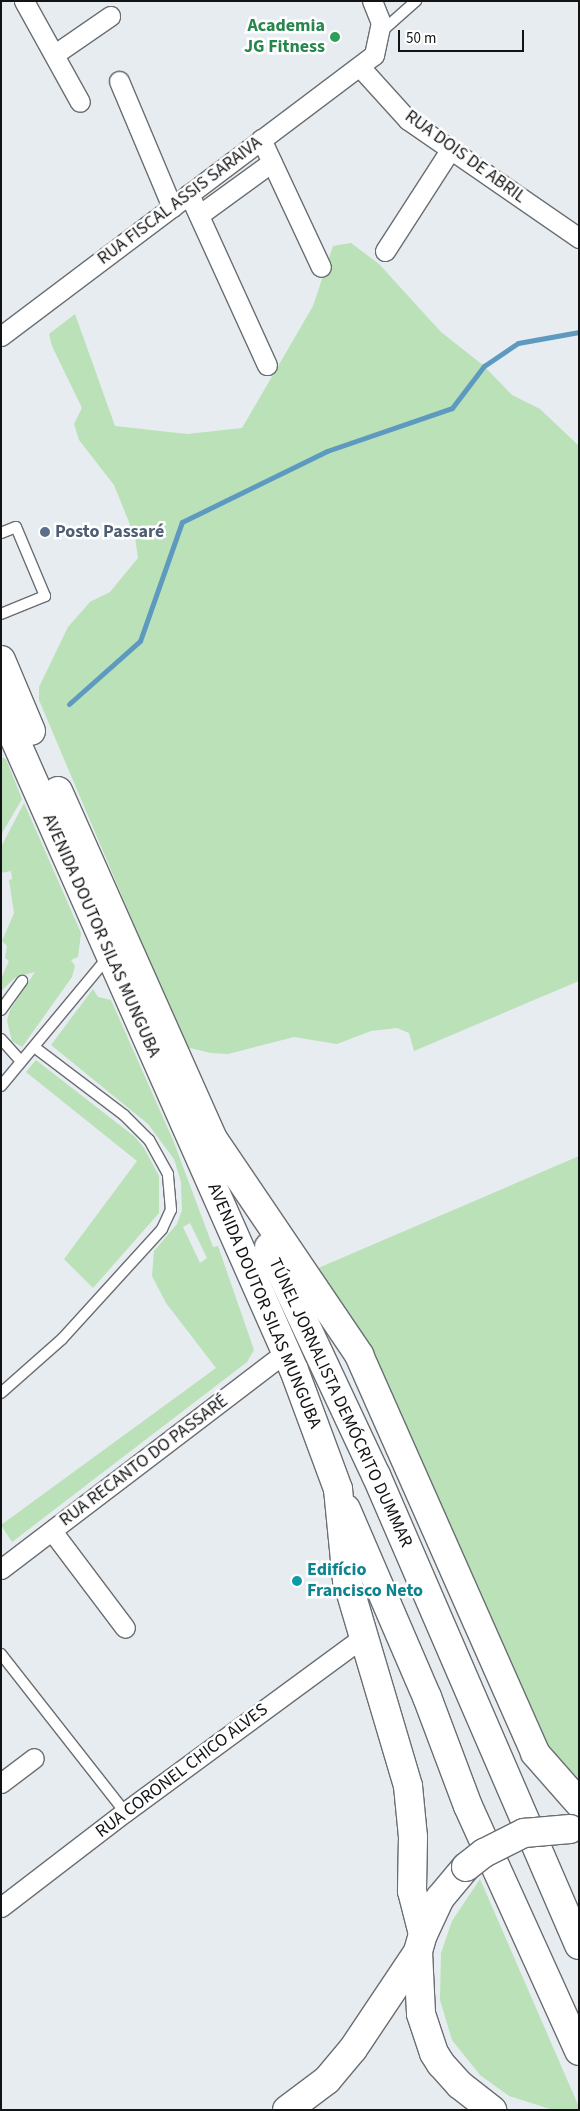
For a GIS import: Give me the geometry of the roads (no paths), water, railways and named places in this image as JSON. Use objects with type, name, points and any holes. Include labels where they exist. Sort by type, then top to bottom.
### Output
[{"type":"main road","name":"AVENIDA DOUTOR SILAS MUNGUBA","points":[[1,660],[36,765],[109,956],[286,1352],[338,1489],[347,1580],[408,1786],[413,1837],[412,1891],[421,1943],[421,2014],[434,2053],[460,2085],[492,2110]]},
{"type":"main road","name":"AVENIDA DOUTOR SILAS MUNGUBA","points":[[1,708],[36,765],[213,1139],[359,1355],[535,1754],[579,1803]]},
{"type":"main road","name":"TÚNEL JORNALISTA DEMÓCRITO DUMMAR","points":[[213,1139],[339,1394],[579,1945]]},
{"type":"main road","points":[[338,1489],[427,1697],[468,1806],[579,2051]]},
{"type":"main road","points":[[287,2110],[327,2080],[353,2050],[421,1943],[440,1898],[466,1867],[484,1852],[524,1833],[574,1829]]},
{"type":"street","points":[[24,1],[80,102]]},
{"type":"street","points":[[372,1],[380,23],[380,33]]},
{"type":"street","points":[[55,54],[110,16]]},
{"type":"street","name":"RUA FISCAL ASSIS SARAIVA","points":[[1,336],[261,139],[360,67],[374,55],[380,33]]},
{"type":"street","name":"RUA DOIS DE ABRIL","points":[[360,67],[408,120],[579,238]]},
{"type":"street","points":[[119,81],[172,207]]},
{"type":"street","points":[[261,139],[321,267]]},
{"type":"street","points":[[385,251],[450,150]]},
{"type":"street","points":[[199,215],[272,162]]},
{"type":"street","points":[[189,194],[267,365]]},
{"type":"street","name":"RUA RECANTO DO PASSARÉ","points":[[1,1569],[286,1352]]},
{"type":"street","points":[[52,1531],[125,1628]]},
{"type":"street","name":"RUA CORONEL CHICO ALVES","points":[[1,1907],[125,1812],[365,1636]]},
{"type":"street","points":[[1,1783],[34,1758]]},
{"type":"lane","points":[[380,33],[416,1]]},
{"type":"lane","points":[[1,533],[16,527],[45,596],[1,614]]},
{"type":"lane","points":[[1,1086],[5,1074],[21,1062],[109,956]]},
{"type":"lane","points":[[1,1010],[22,981]]},
{"type":"lane","points":[[1,1039],[21,1062]]},
{"type":"lane","points":[[1,1393],[62,1339],[162,1229],[171,1210],[168,1174],[149,1140],[124,1115],[34,1047]]},
{"type":"lane","points":[[1,1654],[125,1812]]},
{"type":"waterway","points":[[69,704],[140,641],[182,522],[327,451],[452,408],[484,366],[518,343],[579,332]]},
{"type":"place","name":"Academia JG Fitness","points":[[335,37]]},
{"type":"place","name":"Posto Passaré","points":[[45,532]]},
{"type":"place","name":"Edifício Francisco Neto","points":[[297,1581]]}]
